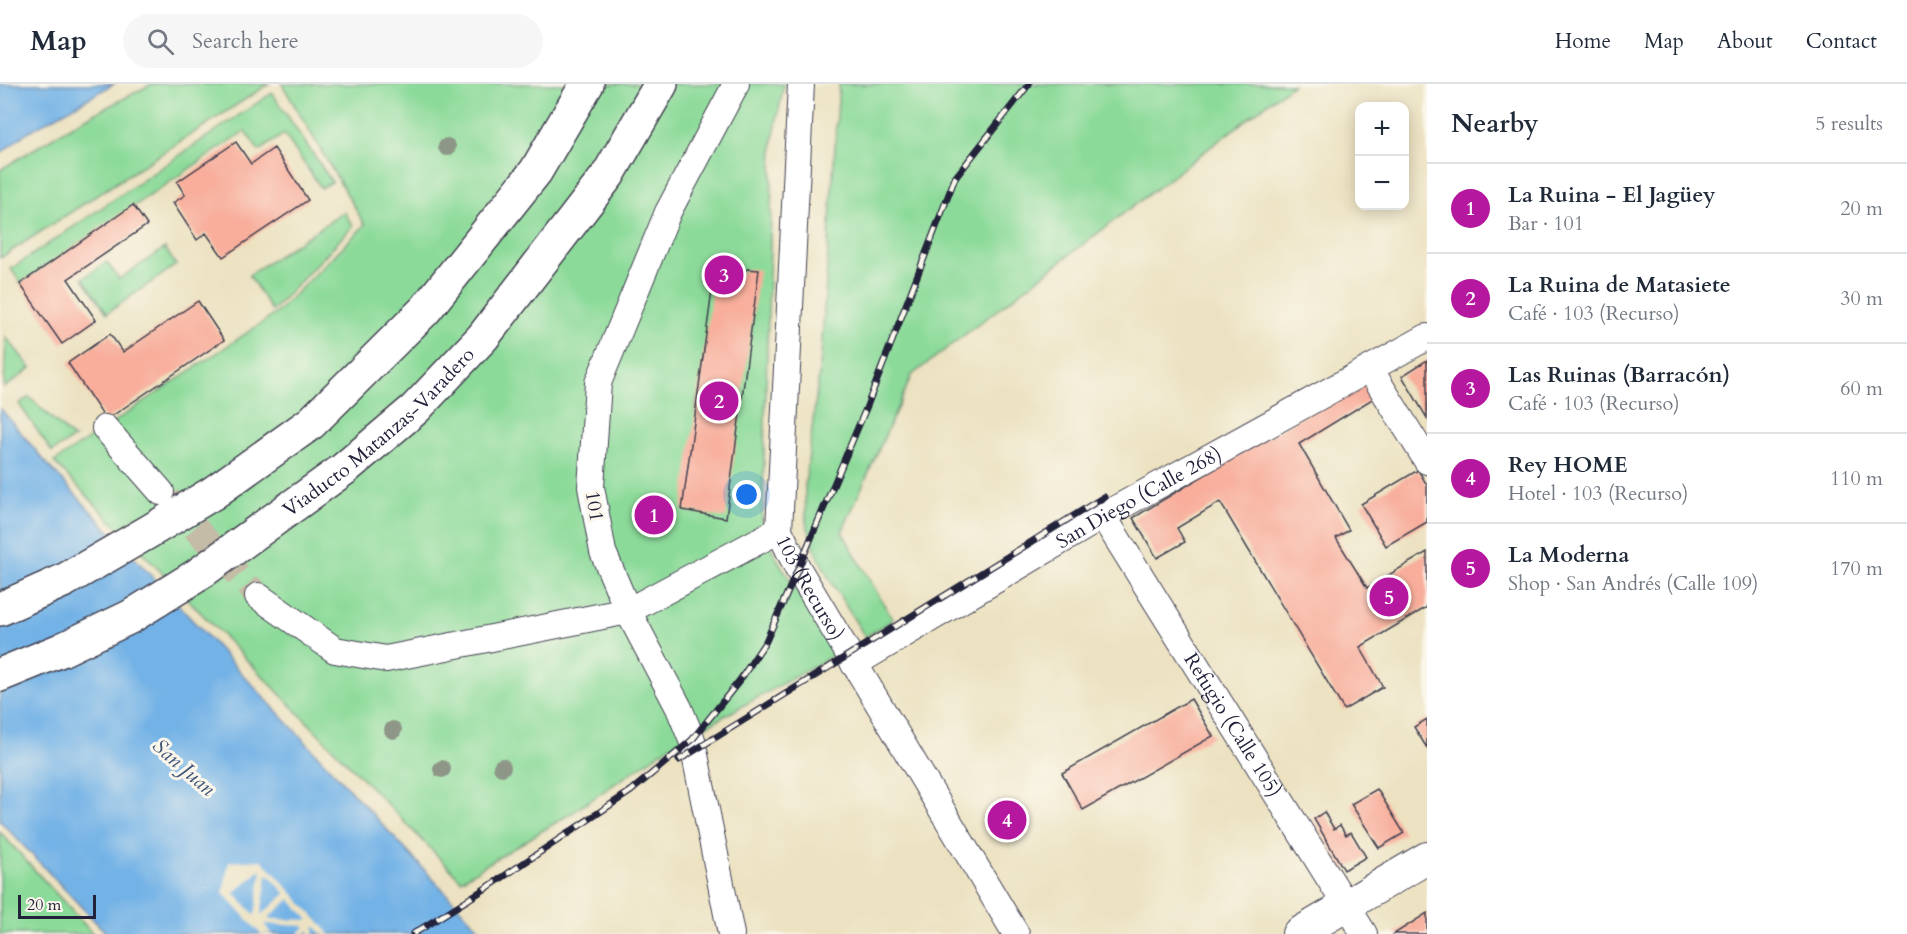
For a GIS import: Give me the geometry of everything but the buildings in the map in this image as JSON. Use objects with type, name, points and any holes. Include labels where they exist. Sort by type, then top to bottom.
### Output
[{"type":"highway","points":[[0,609],[65,580],[150,531],[213,493],[311,423],[425,310],[536,171],[587,84]]},
{"type":"highway","name":"Viaducto Matanzas-Varadero","points":[[0,675],[61,650],[130,617],[196,576],[344,469],[415,409],[483,337],[608,175],[661,84]]},
{"type":"main road","points":[[1298,934],[1427,858]]},
{"type":"street","name":"101","points":[[730,934],[692,740],[679,708],[628,611],[603,552],[591,487],[598,383],[668,212],[736,84]]},
{"type":"street","name":"103 (Recurso)","points":[[801,84],[779,530],[798,569],[1016,934]]},
{"type":"street","name":"San Diego (Calle 268)","points":[[854,664],[1103,516],[1427,337]]},
{"type":"street","points":[[1370,369],[1427,461]]},
{"type":"street","points":[[105,428],[161,492]]},
{"type":"street","name":"Refugio (Calle 105)","points":[[1103,516],[1364,934]]},
{"type":"street","points":[[258,596],[335,650],[386,659],[628,611],[779,530]]},
{"type":"green space","points":[[152,84],[269,84],[0,258],[0,170],[78,122]]},
{"type":"green space","points":[[282,84],[784,84],[773,140],[762,528],[776,557],[836,654],[672,745],[570,814],[461,880],[54,462],[275,314],[365,225]]},
{"type":"green space","points":[[839,84],[1293,84],[912,375],[842,532],[893,620],[865,637],[828,577],[806,522],[805,486],[821,357]]},
{"type":"green space","points":[[272,93],[332,182],[321,188],[284,134],[259,151],[245,131],[21,283],[11,269]]},
{"type":"green space","points":[[344,212],[353,226],[272,311],[249,275]]},
{"type":"green space","points":[[165,248],[176,265],[107,313],[83,278],[107,262],[119,279]]},
{"type":"green space","points":[[6,337],[31,368],[4,388]]},
{"type":"green space","points":[[29,397],[74,438],[52,452],[19,404]]},
{"type":"green space","points":[[0,832],[93,934],[0,934]]},
{"type":"water","points":[[0,84],[114,84],[26,133],[0,154]]},
{"type":"water","name":"San Juan","points":[[0,408],[49,466],[484,934],[107,934],[0,821]]},
{"type":"pier","points":[[262,860],[330,934],[322,934],[315,926],[314,934],[309,934],[309,930],[305,934],[298,934],[306,926],[264,924],[272,934],[261,934],[223,893],[229,862]],"holes":[[[262,870],[255,915],[234,893]],[[267,875],[286,894],[261,915]],[[290,899],[309,920],[267,919]]]},
{"type":"tunnel","points":[[168,499],[258,596]]},
{"type":"railway","points":[[413,934],[491,885],[631,791],[692,740],[740,680],[766,641],[798,569],[867,406],[955,178],[1029,84]]},
{"type":"railway","points":[[679,760],[1104,497]]},
{"type":"place","name":"Las Ruinas (Barracón)","points":[[724,275]]},
{"type":"place","name":"La Ruina de Matasiete","points":[[719,401]]},
{"type":"place","name":"La Ruina - El Jagüey","points":[[654,515]]},
{"type":"place","name":"La Moderna","points":[[1389,597]]},
{"type":"place","name":"Rey HOME","points":[[1007,820]]}]
